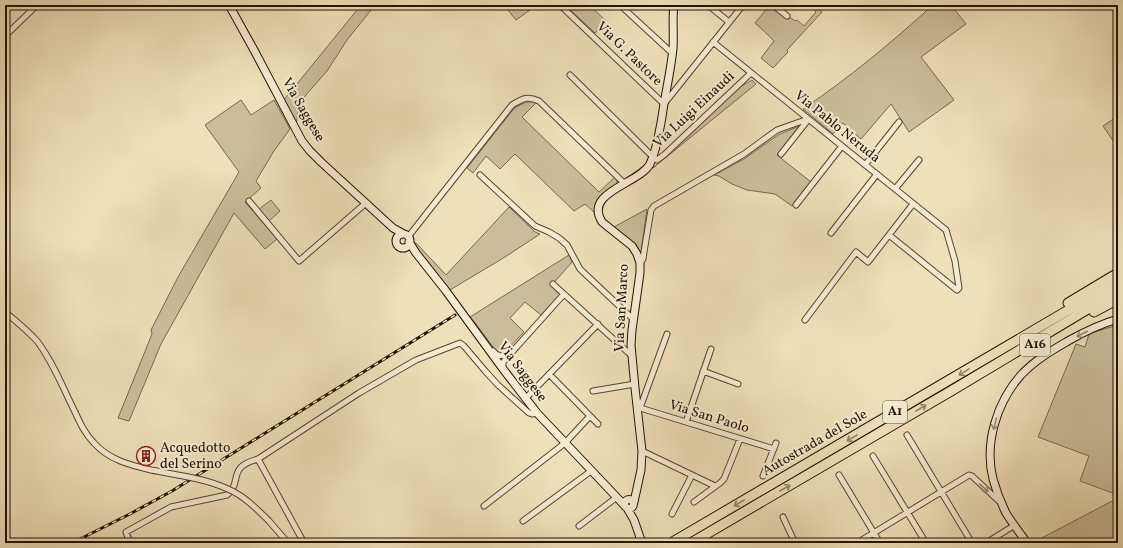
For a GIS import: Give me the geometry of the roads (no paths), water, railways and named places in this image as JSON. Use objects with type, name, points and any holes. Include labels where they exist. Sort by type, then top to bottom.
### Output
[{"type":"highway","points":[[983,361],[1032,326],[1118,273]]},
{"type":"highway","name":"Autostrada del Sole","points":[[671,543],[1118,281]]},
{"type":"highway","name":"Autostrada del Sole","points":[[691,543],[951,391],[1118,291]]},
{"type":"highway","name":"A16","points":[[951,391],[1118,299]]},
{"type":"main road","name":"Via Saggese","points":[[229,5],[302,141],[310,152],[404,238],[446,291],[502,369],[537,413],[617,498],[629,503]]},
{"type":"main road","name":"Via San Marco","points":[[629,503],[638,488],[642,451],[639,407],[631,345],[640,263],[632,246],[602,222],[599,217],[598,205],[604,197],[639,176],[648,167],[653,157],[658,139],[672,53],[672,6]]},
{"type":"main road","points":[[402,248],[408,246],[404,238],[397,244],[402,248],[416,253]]},
{"type":"main road","points":[[1027,543],[1006,513],[993,479],[990,449],[995,420],[1000,407],[1006,395],[1022,374],[1044,355],[1089,330],[1118,319]]},
{"type":"main road","points":[[629,503],[642,543]]},
{"type":"street","points":[[5,36],[37,5]]},
{"type":"street","name":"Via G. Pastore","points":[[560,5],[664,104]]},
{"type":"street","points":[[620,5],[672,53]]},
{"type":"street","points":[[708,5],[729,22]]},
{"type":"street","points":[[664,104],[743,5]]},
{"type":"street","points":[[773,5],[787,16]]},
{"type":"street","name":"Via Pablo Neruda","points":[[713,42],[946,230],[955,261],[959,288],[957,290],[889,235]]},
{"type":"street","name":"Via Luigi Einaudi","points":[[653,157],[657,160],[664,155],[751,73]]},
{"type":"street","points":[[570,76],[653,157]]},
{"type":"street","points":[[404,238],[512,105],[523,99],[532,98],[539,101],[625,184]]},
{"type":"street","points":[[781,154],[808,120]]},
{"type":"street","points":[[640,263],[643,259],[651,210],[654,206],[744,154],[777,130],[808,120]]},
{"type":"street","points":[[865,165],[899,122]]},
{"type":"street","points":[[796,205],[842,146]]},
{"type":"street","points":[[895,189],[920,160]]},
{"type":"street","points":[[832,233],[877,174]]},
{"type":"street","points":[[480,175],[534,226],[549,232],[567,245],[580,269],[634,319]]},
{"type":"street","points":[[249,201],[298,260],[366,203]]},
{"type":"street","points":[[805,320],[856,252],[868,262],[913,204]]},
{"type":"street","points":[[553,284],[632,356]]},
{"type":"street","points":[[502,369],[502,363],[514,348],[564,294]]},
{"type":"street","points":[[5,312],[20,324],[36,340],[44,351],[84,430],[94,444],[103,452],[132,466],[208,482],[226,488],[248,501],[269,521],[288,543]]},
{"type":"street","points":[[468,322],[497,355],[504,356],[514,348]]},
{"type":"street","points":[[525,398],[598,324]]},
{"type":"street","points":[[639,407],[667,334]]},
{"type":"street","points":[[130,543],[126,532],[171,508],[231,492],[234,486],[236,474],[244,464],[258,460],[359,394],[416,360],[460,343],[498,385],[518,404],[529,413],[537,413]]},
{"type":"street","points":[[686,422],[711,349]]},
{"type":"street","points":[[703,371],[738,384]]},
{"type":"street","points":[[549,374],[598,424]]},
{"type":"street","points":[[593,391],[635,384]]},
{"type":"street","name":"Via San Paolo","points":[[639,407],[774,449]]},
{"type":"street","points":[[484,506],[564,443],[590,416]]},
{"type":"street","points":[[907,435],[972,543]]},
{"type":"street","points":[[694,502],[724,479],[740,439]]},
{"type":"street","points":[[763,476],[776,443]]},
{"type":"street","points":[[642,451],[715,486]]},
{"type":"street","points":[[873,456],[926,543]]},
{"type":"street","points":[[258,460],[304,543]]},
{"type":"street","points":[[523,521],[591,471]]},
{"type":"street","points":[[672,514],[692,475]]},
{"type":"street","points":[[839,475],[880,543]]},
{"type":"street","points":[[858,543],[969,475],[972,476],[1002,504]]},
{"type":"street","points":[[579,526],[617,498]]},
{"type":"street","points":[[783,517],[795,543]]},
{"type":"street","points":[[986,543],[1015,525]]},
{"type":"railway","points":[[72,543],[172,491],[455,315]]},
{"type":"place","name":"Acquedotto del Serino","points":[[146,456]]}]
